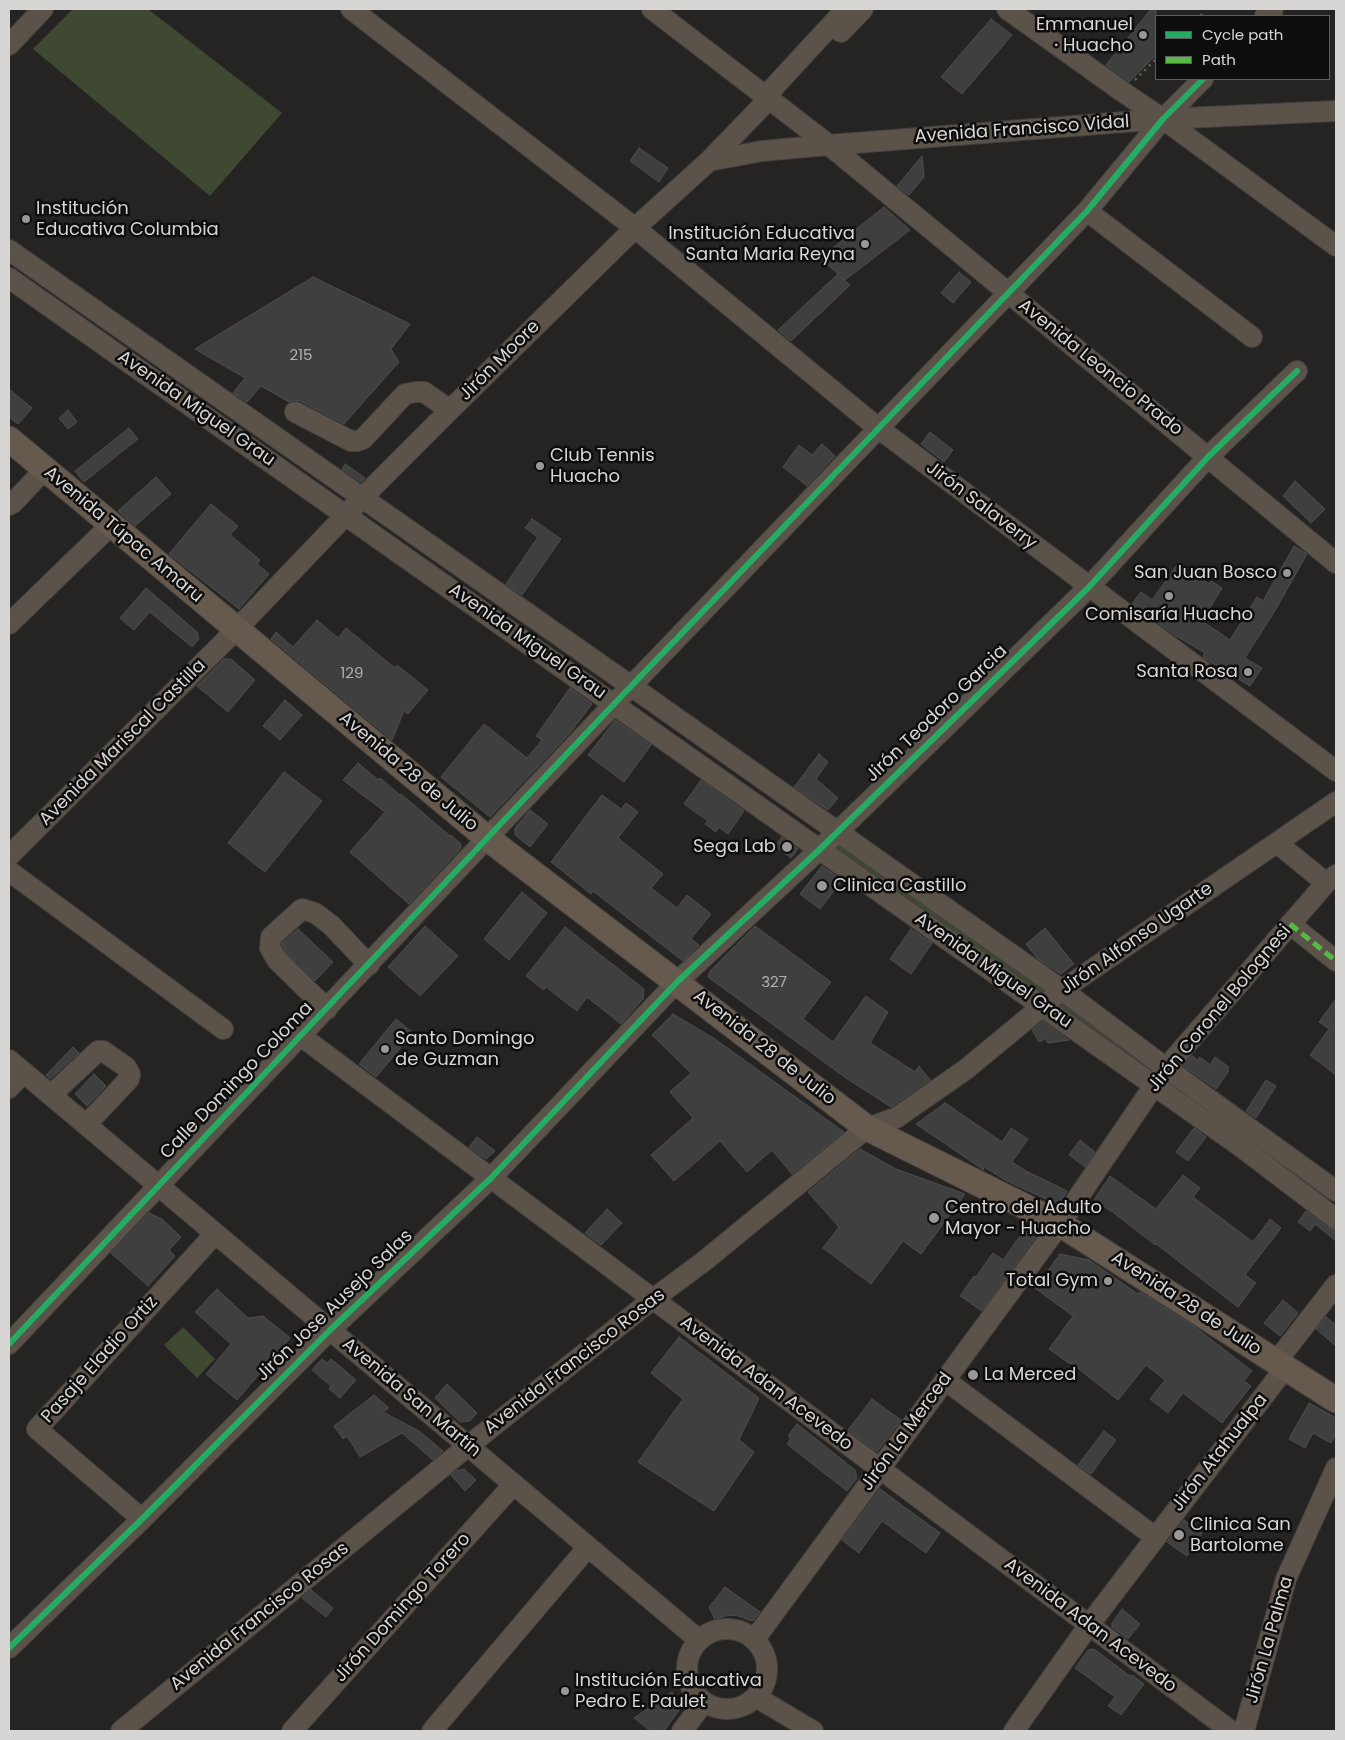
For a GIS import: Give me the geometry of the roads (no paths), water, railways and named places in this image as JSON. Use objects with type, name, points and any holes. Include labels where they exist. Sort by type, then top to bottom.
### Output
[{"type":"main road","name":"Avenida Túpac Amaru","points":[[9,439],[236,630]]},
{"type":"main road","name":"Avenida 28 de Julio","points":[[236,630],[487,838],[867,1128],[1060,1224],[1336,1400]]},
{"type":"street","points":[[9,44],[43,9]]},
{"type":"street","name":"Jirón Salaverry","points":[[351,9],[635,228],[878,428],[1336,771]]},
{"type":"street","name":"Avenida Leoncio Prado","points":[[652,9],[829,145],[1336,563]]},
{"type":"street","name":"Jirón Moore","points":[[236,630],[362,498],[450,410],[635,228],[709,161],[769,99],[773,88],[846,9]]},
{"type":"street","name":"Jirón Moore","points":[[769,99],[783,94],[863,9]]},
{"type":"street","points":[[1007,9],[1163,119],[1336,246]]},
{"type":"street","name":"Calle Domingo Coloma","points":[[9,1344],[631,686],[1087,211],[1163,119],[1202,80]]},
{"type":"street","name":"Avenida Francisco Vidal","points":[[709,161],[762,151],[829,145],[1163,119],[1336,111]]},
{"type":"street","points":[[1087,211],[1252,337]]},
{"type":"street","name":"Avenida Miguel Grau","points":[[9,250],[1062,990],[1336,1191]]},
{"type":"street","name":"Avenida Miguel Grau","points":[[9,278],[1154,1085],[1240,1146],[1336,1219]]},
{"type":"street","name":"Jirón Teodoro Garcia","points":[[677,982],[819,850],[1089,587],[1208,457],[1297,371]]},
{"type":"street","points":[[295,412],[351,441],[357,441],[363,439],[405,394],[424,392],[450,410]]},
{"type":"street","points":[[9,505],[45,470]]},
{"type":"street","points":[[9,624],[111,525]]},
{"type":"street","name":"Avenida Mariscal Castilla","points":[[9,856],[236,630]]},
{"type":"street","name":"Jirón Alfonso Ugarte","points":[[867,1128],[896,1118],[965,1070],[1062,990],[1336,802]]},
{"type":"street","points":[[1278,843],[1331,879]]},
{"type":"street","points":[[9,872],[222,1029]]},
{"type":"street","name":"Jirón Coronel Bolognesi","points":[[1060,1224],[1166,1068],[1331,879]]},
{"type":"street","points":[[326,1010],[277,960],[270,948],[271,937],[302,909],[315,913],[331,925],[369,964]]},
{"type":"street","points":[[1290,924],[1336,961]]},
{"type":"street","name":"Jirón Jose Ausejo Salas","points":[[9,1648],[142,1519],[330,1330],[491,1178],[677,982]]},
{"type":"street","name":"Avenida Adan Acevedo","points":[[301,1036],[1231,1731]]},
{"type":"street","points":[[51,1095],[98,1051],[103,1051],[126,1067],[130,1074],[129,1079],[86,1125]]},
{"type":"street","points":[[9,1088],[16,1066]]},
{"type":"street","name":"Avenida San Martín","points":[[16,1066],[699,1640]]},
{"type":"street","name":"Avenida Francisco Rosas","points":[[121,1731],[468,1446],[653,1299],[703,1262],[867,1128]]},
{"type":"street","name":"Jirón La Merced","points":[[754,1640],[1060,1224]]},
{"type":"street","name":"Pasaje Eladio Ortiz","points":[[142,1519],[37,1429],[216,1234]]},
{"type":"street","name":"Jirón Atahualpa","points":[[1014,1731],[1336,1285]]},
{"type":"street","points":[[945,1380],[1155,1537]]},
{"type":"street","name":"Jirón La Palma","points":[[1244,1731],[1286,1579],[1336,1468]]},
{"type":"street","name":"Jirón Domingo Torero","points":[[292,1731],[514,1484]]},
{"type":"street","points":[[432,1731],[588,1547]]},
{"type":"street","points":[[726,1630],[744,1633],[754,1640],[762,1650],[767,1674],[763,1686],[756,1697],[748,1704],[731,1708],[714,1707],[704,1702],[693,1689],[688,1672],[690,1655],[699,1640],[709,1634],[726,1630]]},
{"type":"street","points":[[756,1697],[813,1731]]},
{"type":"street","points":[[682,1731],[704,1702]]},
{"type":"place","name":"Emmanuel · Huacho","points":[[1143,35]]},
{"type":"place","name":"Institución Educativa Columbia","points":[[26,219]]},
{"type":"place","name":"Institución Educativa Santa Maria Reyna","points":[[865,244]]},
{"type":"place","name":"Club Tennis Huacho","points":[[540,466]]},
{"type":"place","name":"San Juan Bosco","points":[[1287,573]]},
{"type":"place","name":"Comisaría Huacho","points":[[1169,596]]},
{"type":"place","name":"Santa Rosa","points":[[1248,672]]},
{"type":"place","name":"Sega Lab","points":[[787,847]]},
{"type":"place","name":"Clinica Castillo","points":[[822,886]]},
{"type":"place","name":"Santo Domingo de Guzman","points":[[385,1049]]},
{"type":"place","name":"Centro del Adulto Mayor - Huacho","points":[[934,1218]]},
{"type":"place","name":"Total Gym","points":[[1108,1281]]},
{"type":"place","name":"La Merced","points":[[973,1375]]},
{"type":"place","name":"Clinica San Bartolome","points":[[1179,1535]]},
{"type":"place","name":"Institución Educativa Pedro E. Paulet","points":[[565,1691]]}]
